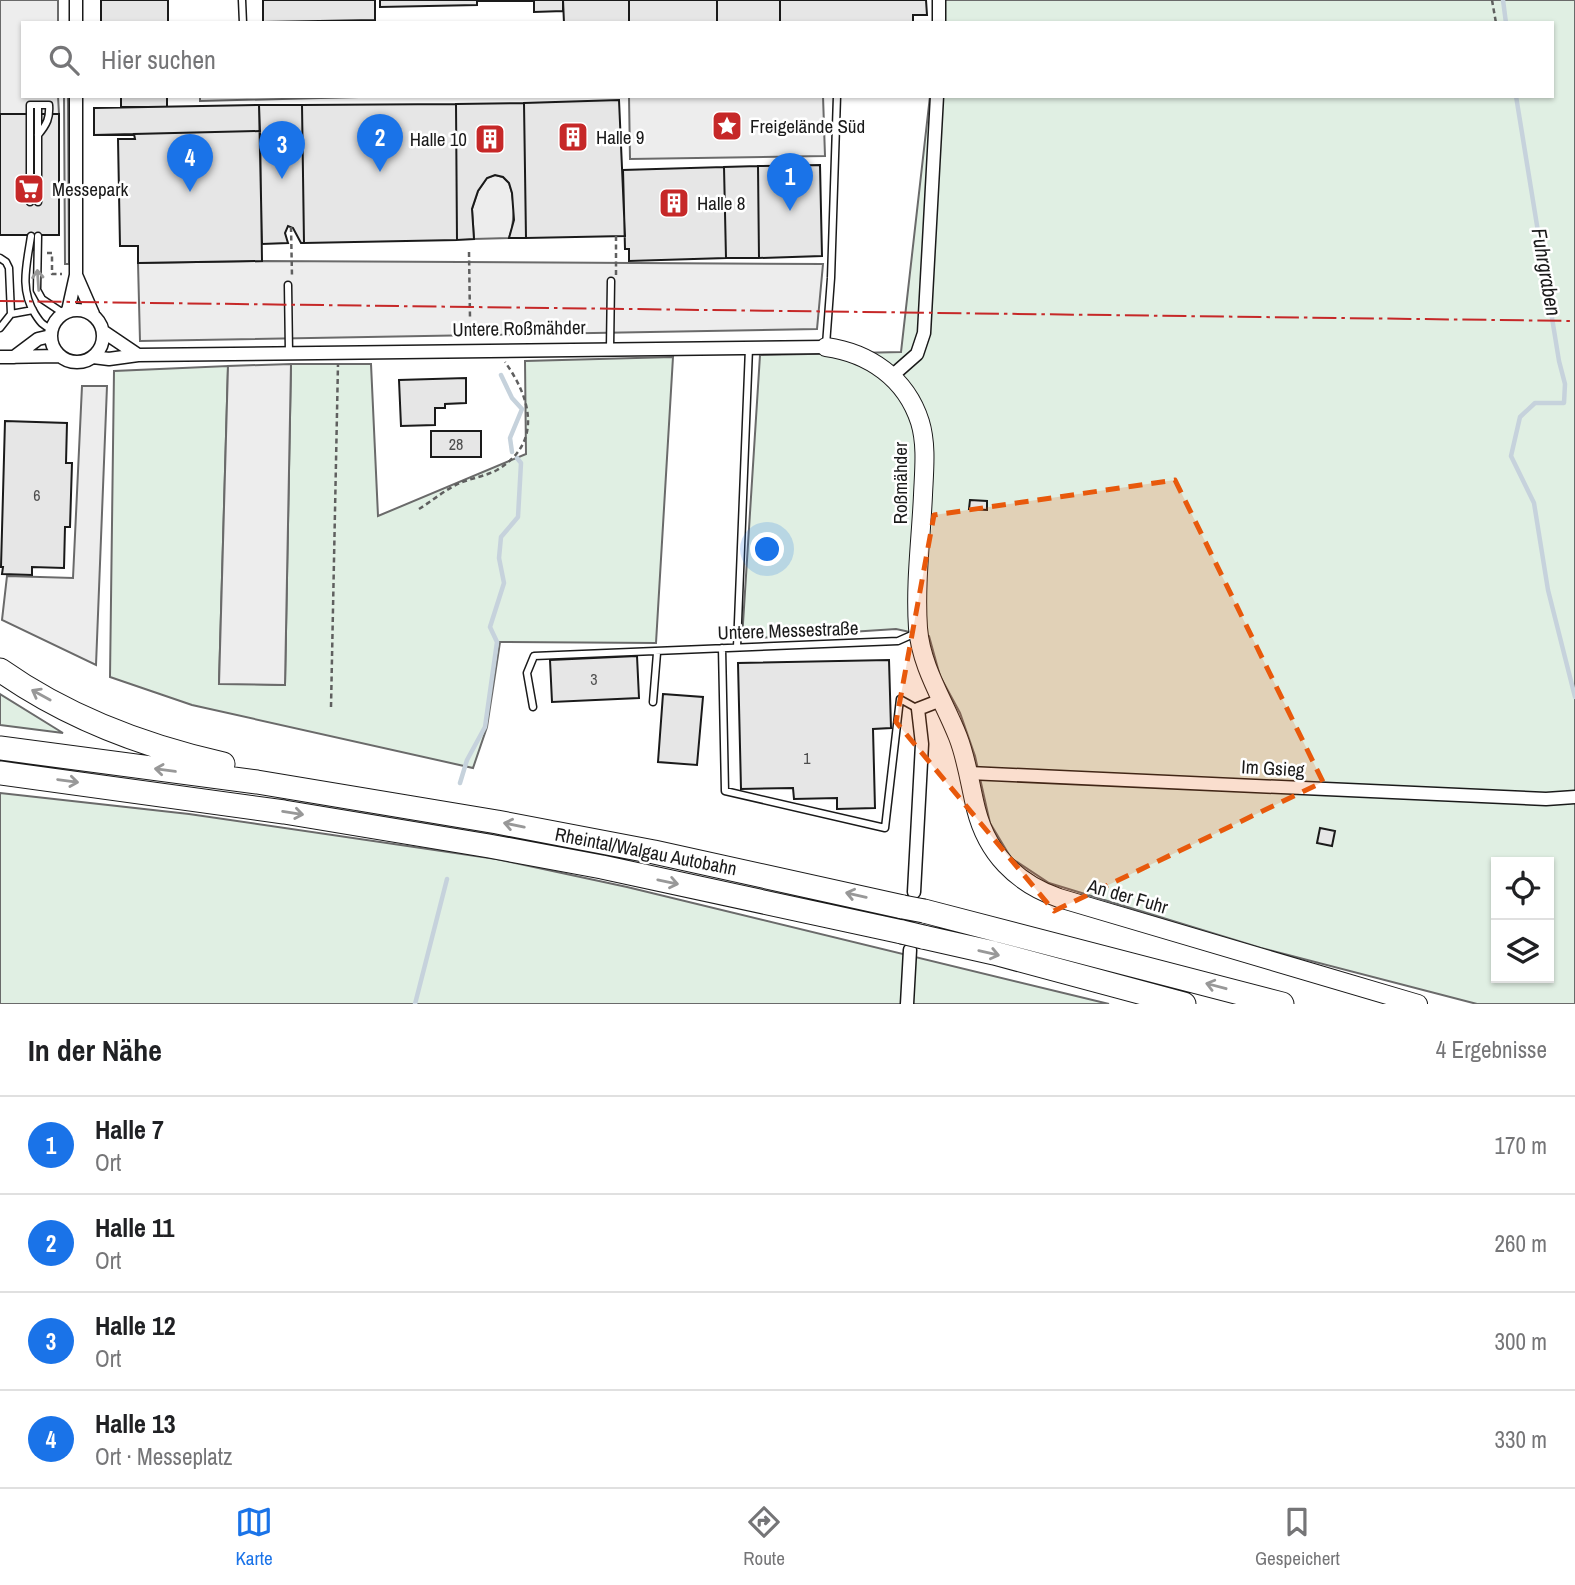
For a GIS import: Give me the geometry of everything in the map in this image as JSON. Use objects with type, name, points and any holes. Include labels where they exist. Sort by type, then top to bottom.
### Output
[{"type":"highway","points":[[0,670],[85,720],[124,737],[181,755],[223,763],[257,782]]},
{"type":"highway","name":"Rheintal/Walgau Autobahn","points":[[0,748],[257,782],[497,822],[914,903],[1282,1004]]},
{"type":"highway","name":"Rheintal/Walgau Autobahn","points":[[0,773],[284,812],[602,867],[912,940],[994,953],[1184,1004]]},
{"type":"main road","name":"Untere Roßmähder","points":[[826,347],[866,357],[892,376]]},
{"type":"main road","name":"Roßmähder","points":[[892,376],[914,409],[920,423],[924,449],[918,632],[927,668],[941,700]]},
{"type":"main road","name":"An der Fuhr","points":[[941,700],[959,738],[976,808],[991,846],[1001,861],[1034,887],[1059,898],[1418,1004]]},
{"type":"street","points":[[76,0],[76,21]]},
{"type":"street","points":[[939,0],[939,21]]},
{"type":"street","points":[[14,357],[51,332],[65,312],[76,275],[76,98]]},
{"type":"street","points":[[892,376],[917,354],[924,333],[937,98]]},
{"type":"street","points":[[0,358],[60,356],[73,362],[81,362],[93,357],[102,346],[104,332],[76,275]]},
{"type":"street","points":[[65,312],[80,309],[93,314]]},
{"type":"street","points":[[51,332],[52,343],[60,356]]},
{"type":"street","points":[[104,332],[138,355]]},
{"type":"street","name":"Untere Roßmähder","points":[[93,357],[109,359],[138,355],[496,349],[826,347]]},
{"type":"street","points":[[914,903],[922,744],[918,709],[941,700]]},
{"type":"street","name":"Im Gsieg","points":[[969,773],[1533,799],[1575,797]]},
{"type":"street","points":[[907,1004],[912,940]]},
{"type":"lane","points":[[242,0],[243,21]]},
{"type":"lane","points":[[826,347],[837,98]]},
{"type":"lane","points":[[38,105],[34,202],[30,105],[38,105],[50,105],[47,124],[38,135]]},
{"type":"lane","points":[[51,332],[42,324],[26,296],[24,284],[34,236],[37,290],[42,299],[65,312]]},
{"type":"lane","points":[[0,258],[9,268],[11,314],[0,328]]},
{"type":"lane","points":[[610,348],[611,281]]},
{"type":"lane","points":[[288,285],[289,353]]},
{"type":"lane","points":[[11,314],[33,310]]},
{"type":"lane","points":[[737,647],[749,346]]},
{"type":"lane","name":"Untere Messestraße","points":[[533,707],[527,673],[534,656],[898,641],[918,632]]},
{"type":"lane","points":[[722,648],[725,790],[885,828],[900,699],[918,709]]},
{"type":"lane","points":[[653,702],[657,653]]},
{"type":"path","points":[[1492,0],[1496,21]]},
{"type":"path","points":[[470,252],[470,318]]},
{"type":"path","points":[[419,509],[459,483],[496,471],[514,456],[526,436],[529,413],[520,383],[496,349]]},
{"type":"path","points":[[331,707],[338,352]]},
{"type":"highlighted area","points":[[1175,480],[1323,782],[1054,911],[896,722],[934,515]]},
{"type":"green space","points":[[936,0],[1575,0],[1575,1004],[1477,1004],[1261,948],[1049,883],[1011,858],[990,823],[975,756],[960,713],[940,676],[929,636],[896,629],[742,639],[760,355],[901,352],[930,98],[1554,98],[1554,21],[935,21]]},
{"type":"green space","points":[[673,357],[656,643],[500,642],[487,727],[473,768],[192,705],[110,677],[114,371],[228,366],[219,683],[285,685],[291,364],[371,364],[378,516],[526,454],[525,361]]},
{"type":"green space","points":[[0,694],[63,733],[0,725]]},
{"type":"green space","points":[[0,793],[189,814],[496,859],[627,887],[1109,1004],[0,1004]]},
{"type":"shaded area","points":[[0,0],[58,0],[58,21],[21,21],[21,98],[58,98],[59,114],[0,114]]},
{"type":"shaded area","points":[[64,98],[68,98],[69,264],[65,264]]},
{"type":"shaded area","points":[[200,98],[318,98],[200,101]]},
{"type":"shaded area","name":"Freigelände Süd","points":[[629,98],[823,98],[825,156],[630,159]]},
{"type":"shaded area","points":[[495,175],[503,177],[509,183],[514,210],[512,229],[509,238],[474,239],[472,209],[478,191],[487,178]]},
{"type":"shaded area","points":[[262,261],[823,264],[817,329],[140,341],[138,263]]},
{"type":"shaded area","points":[[291,364],[285,685],[219,684],[228,366]]},
{"type":"shaded area","points":[[82,386],[107,386],[96,665],[2,620],[7,576],[73,578]]},
{"type":"building","points":[[101,0],[168,0],[168,21],[101,21]]},
{"type":"building","points":[[263,0],[375,0],[375,20],[263,21]]},
{"type":"building","points":[[380,0],[477,0],[477,5],[380,7]]},
{"type":"building","points":[[534,0],[534,1],[477,1]]},
{"type":"building","points":[[534,0],[563,0],[563,11],[534,12]]},
{"type":"building","points":[[563,0],[629,0],[629,21],[564,21]]},
{"type":"building","points":[[629,0],[717,0],[717,21],[629,21]]},
{"type":"building","points":[[717,0],[780,0],[780,21],[717,21]]},
{"type":"building","points":[[780,0],[926,0],[927,15],[913,15],[913,21],[780,21]]},
{"type":"building","points":[[121,98],[167,98],[167,107],[121,107]]},
{"type":"building","name":"Halle 9","points":[[619,100],[625,236],[526,238],[524,103]]},
{"type":"building","name":"Halle 10","points":[[524,103],[526,238],[509,238],[514,220],[512,193],[509,183],[503,177],[495,175],[487,178],[478,191],[472,209],[474,239],[457,240],[456,104]]},
{"type":"building","points":[[456,104],[457,240],[304,243],[302,105]]},
{"type":"building","points":[[259,105],[302,105],[304,243],[301,243],[293,228],[288,226],[285,233],[288,243],[262,244]]},
{"type":"building","points":[[259,105],[260,131],[94,135],[94,108]]},
{"type":"building","name":"Messepark","points":[[0,114],[59,114],[59,235],[0,235]]},
{"type":"building","points":[[260,131],[262,261],[138,263],[138,246],[120,246],[118,139],[135,139],[134,134]]},
{"type":"building","points":[[820,165],[822,256],[759,258],[758,166]]},
{"type":"building","points":[[758,166],[759,258],[726,258],[724,167]]},
{"type":"building","name":"Halle 8","points":[[724,167],[726,258],[629,261],[629,249],[625,249],[623,170]]},
{"type":"building","points":[[466,378],[466,403],[445,404],[445,408],[435,408],[435,425],[401,426],[399,380]]},
{"type":"building","points":[[5,421],[67,423],[66,463],[72,463],[70,527],[65,527],[64,568],[32,567],[32,575],[2,574]]},
{"type":"building","points":[[431,431],[481,431],[481,457],[431,457]]},
{"type":"building","points":[[970,500],[987,501],[987,510],[969,509]]},
{"type":"building","points":[[637,656],[639,698],[552,702],[550,660]]},
{"type":"building","points":[[889,660],[891,728],[873,729],[875,808],[837,809],[837,798],[794,799],[793,788],[741,789],[738,663]]},
{"type":"building","points":[[663,694],[703,697],[697,765],[658,762]]},
{"type":"building","points":[[1320,828],[1335,831],[1332,846],[1317,843]]},
{"type":"waterway","name":"Fuhrgraben","points":[[1503,0],[1506,21]]},
{"type":"waterway","name":"Fuhrgraben","points":[[1516,98],[1565,384],[1564,403],[1535,403],[1520,417],[1511,456],[1534,503],[1548,590],[1575,697]]},
{"type":"waterway","points":[[501,375],[512,398],[522,409],[510,438],[512,452]]},
{"type":"waterway","points":[[460,783],[467,760],[485,727],[497,642],[490,627],[504,583],[499,558],[501,537],[518,517],[521,463],[517,458]]},
{"type":"waterway","points":[[415,1004],[447,879]]},
{"type":"power","points":[[0,301],[1575,321]]},
{"type":"place","name":"Freigelände Süd","points":[[727,126]]},
{"type":"place","name":"Halle 9","points":[[573,137]]},
{"type":"place","name":"Halle 10","points":[[490,139]]},
{"type":"place","name":"Halle 11","points":[[380,172]]},
{"type":"place","name":"Halle 12","points":[[282,179]]},
{"type":"place","name":"Messepark","points":[[29,189]]},
{"type":"place","name":"Halle 13","points":[[190,192]]},
{"type":"place","name":"Halle 8","points":[[674,203]]},
{"type":"place","name":"Halle 7","points":[[790,211]]}]
